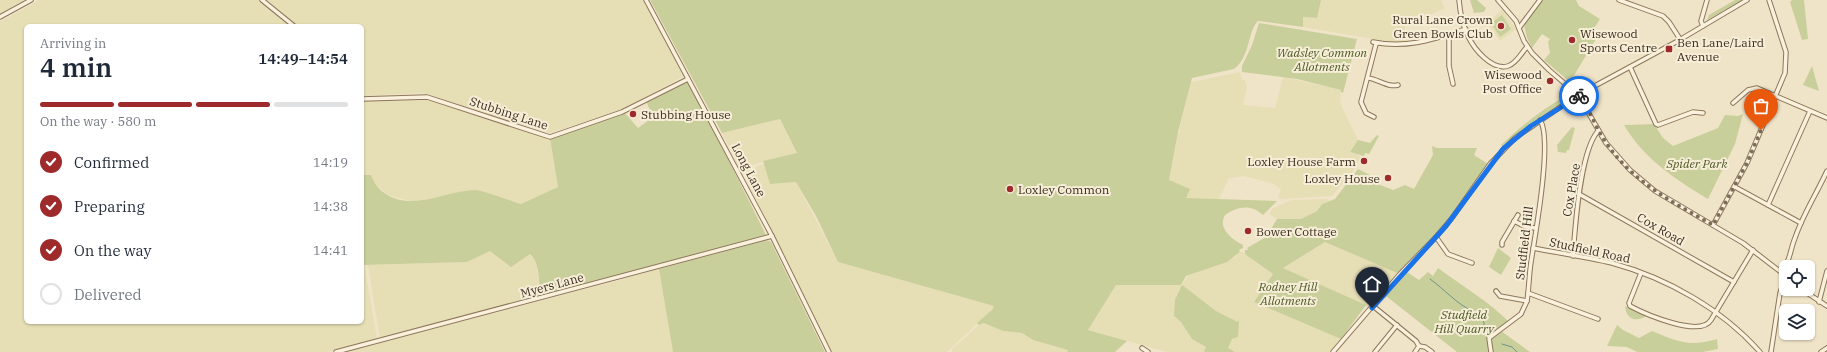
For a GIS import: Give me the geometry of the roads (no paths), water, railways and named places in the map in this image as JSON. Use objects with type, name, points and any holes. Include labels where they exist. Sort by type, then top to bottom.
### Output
[{"type":"street","points":[[0,18],[31,0]]},
{"type":"street","points":[[262,0],[292,24]]},
{"type":"street","name":"Long Lane","points":[[646,0],[772,236],[829,352]]},
{"type":"street","points":[[1459,0],[1470,39],[1477,50],[1497,66],[1512,64],[1527,47]]},
{"type":"street","points":[[1498,0],[1519,28],[1527,47],[1538,60],[1578,95],[1598,131],[1612,151],[1640,180],[1676,205],[1713,225],[1753,250],[1779,270]]},
{"type":"street","points":[[1519,28],[1540,0]]},
{"type":"street","points":[[1619,0],[1663,16],[1669,22],[1680,40]]},
{"type":"street","points":[[1703,26],[1701,21],[1707,0]]},
{"type":"street","points":[[1333,352],[1400,274],[1436,237],[1452,218],[1499,153],[1515,138],[1578,95],[1680,40],[1747,0]]},
{"type":"street","points":[[1713,225],[1747,163],[1785,73],[1787,60],[1784,45],[1769,0]]},
{"type":"street","points":[[1374,117],[1366,113],[1362,105],[1362,98],[1376,44],[1375,42],[1404,45],[1449,35],[1466,29]]},
{"type":"street","points":[[1449,35],[1449,66],[1453,84]]},
{"type":"street","points":[[1630,68],[1656,124],[1693,112],[1703,112]]},
{"type":"street","points":[[1368,78],[1378,80],[1390,86],[1398,85]]},
{"type":"street","name":"Stubbing Lane","points":[[364,99],[427,97],[550,137],[622,112],[688,79]]},
{"type":"street","points":[[1733,103],[1751,89],[1757,88],[1827,118]]},
{"type":"street","points":[[1768,205],[1810,110]]},
{"type":"street","name":"Studfield Hill","points":[[1491,352],[1489,338],[1521,314],[1527,301],[1545,157],[1543,126],[1540,120]]},
{"type":"street","name":"Cox Place","points":[[1573,256],[1579,194],[1589,151],[1598,131]]},
{"type":"street","points":[[1788,260],[1794,238],[1827,171]]},
{"type":"street","points":[[1735,187],[1801,223]]},
{"type":"street","name":"Cox Road","points":[[1579,194],[1734,282]]},
{"type":"street","points":[[1502,245],[1502,242],[1518,215]]},
{"type":"street","points":[[1514,221],[1526,227],[1536,228]]},
{"type":"street","name":"Myers Lane","points":[[336,352],[772,236]]},
{"type":"street","points":[[1436,237],[1448,254],[1472,263]]},
{"type":"street","name":"Studfield Road","points":[[1533,248],[1612,263],[1641,273],[1677,289],[1716,312],[1738,329],[1760,352]]},
{"type":"street","points":[[1641,273],[1629,303],[1632,307],[1686,327],[1707,325],[1753,250]]},
{"type":"street","points":[[1819,302],[1827,271]]},
{"type":"street","points":[[1496,291],[1500,296],[1527,301]]},
{"type":"street","points":[[1528,292],[1598,319]]},
{"type":"street","points":[[1771,352],[1780,296]]},
{"type":"street","points":[[1811,296],[1827,306]]},
{"type":"street","points":[[1373,306],[1398,325],[1416,341],[1419,346],[1425,347],[1432,352]]},
{"type":"street","points":[[1375,352],[1398,325]]},
{"type":"street","points":[[1415,352],[1419,346]]},
{"type":"street","points":[[1142,348],[1148,352]]},
{"type":"street","points":[[1821,352],[1827,348]]},
{"type":"waterway","points":[[1430,279],[1472,311]]},
{"type":"waterway","points":[[1478,316],[1484,322],[1484,330]]},
{"type":"waterway","points":[[1502,344],[1512,347],[1517,352]]},
{"type":"place","name":"Rural Lane Crown Green Bowls Club","points":[[1501,26]]},
{"type":"place","name":"Wisewood Sports Centre","points":[[1572,40]]},
{"type":"place","name":"Ben Lane/Laird Avenue","points":[[1669,49]]},
{"type":"place","name":"Wisewood Post Office","points":[[1550,81]]},
{"type":"place","name":"Stubbing House","points":[[633,114]]},
{"type":"place","name":"Loxley House Farm","points":[[1364,161]]},
{"type":"place","name":"Loxley House","points":[[1388,178]]},
{"type":"place","name":"Loxley Common","points":[[1010,189]]},
{"type":"place","name":"Bower Cottage","points":[[1248,231]]},
{"type":"park label","name":"Wadsley Common Allotments","points":[[1322,59]]},
{"type":"park label","name":"Spider Park","points":[[1697,163]]},
{"type":"park label","name":"Rodney Hill Allotments","points":[[1288,293]]},
{"type":"park label","name":"Studfield Hill Quarry","points":[[1464,321]]}]
